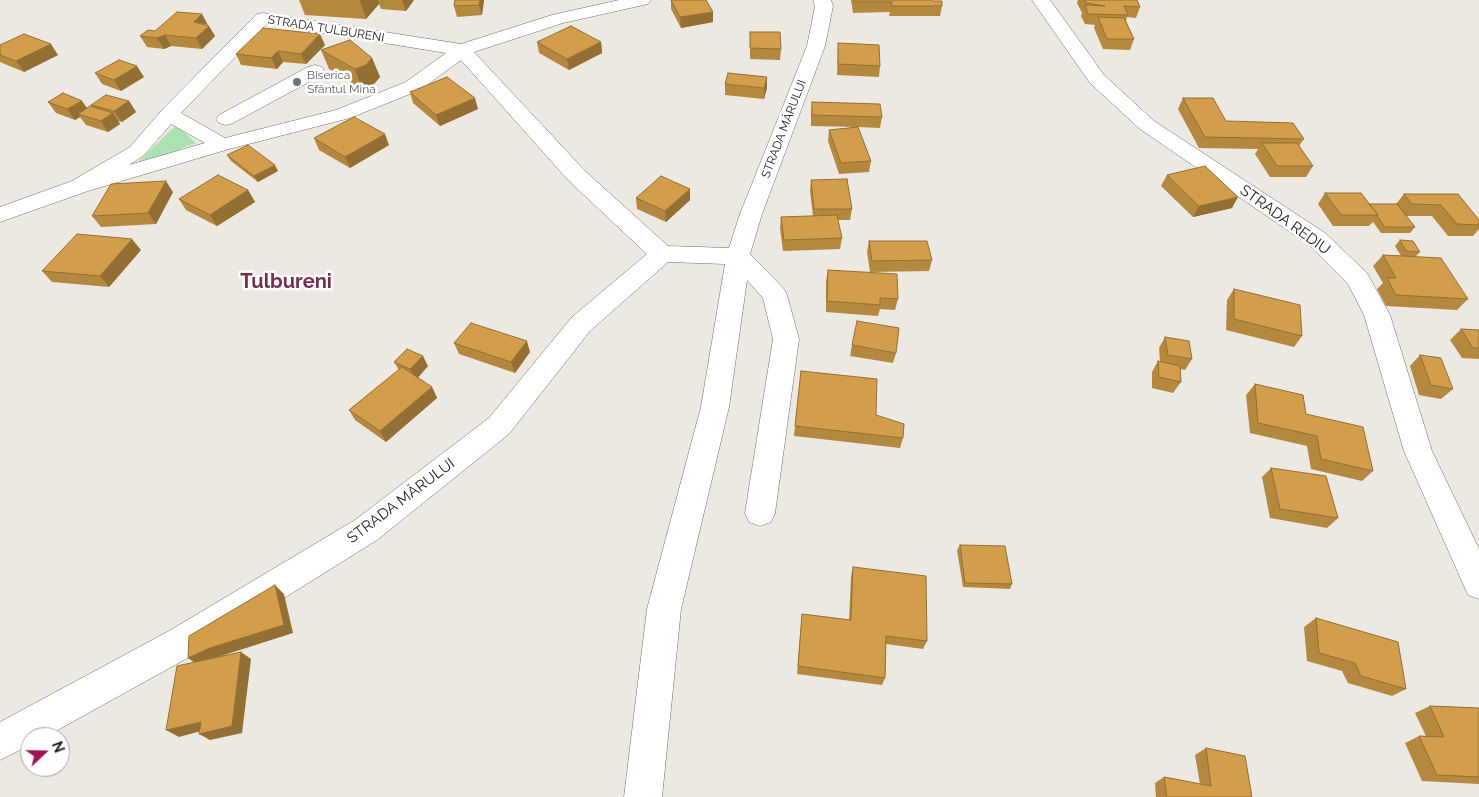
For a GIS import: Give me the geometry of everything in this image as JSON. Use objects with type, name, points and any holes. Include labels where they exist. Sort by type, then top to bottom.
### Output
[{"type":"street","points":[[263,18],[272,0]]},
{"type":"street","name":"STRADA TULBURENI","points":[[0,215],[80,186],[222,145],[352,111],[413,86],[462,50],[558,19],[642,0]]},
{"type":"street","name":"STRADA MĂRULUI","points":[[643,797],[664,608],[714,407],[738,256],[751,214],[816,46],[824,6],[822,0]]},
{"type":"street","name":"STRADA REDIU","points":[[1041,0],[1097,79],[1147,125],[1317,239],[1358,278],[1377,315],[1418,451],[1479,584]]},
{"type":"street","name":"STRADA TULBURENI","points":[[80,186],[137,151],[169,114],[263,18],[462,50]]},
{"type":"street","points":[[270,33],[340,39],[420,53],[421,60],[392,78],[336,103],[264,130],[234,129],[226,119],[204,98],[222,74],[254,41],[270,33]]},
{"type":"street","points":[[462,50],[577,176],[662,254],[738,256],[775,295],[786,339],[760,513]]},
{"type":"street","points":[[226,119],[314,71]]},
{"type":"street","points":[[169,114],[222,145]]},
{"type":"street","name":"STRADA MĂRULUI","points":[[0,742],[181,643],[366,530],[499,426],[581,324],[662,254]]},
{"type":"green space","points":[[176,125],[196,143],[154,159],[138,162]]},
{"type":"building","points":[[455,0],[480,0],[479,5],[454,6]]},
{"type":"building","points":[[671,0],[706,0],[713,12],[680,17]]},
{"type":"building","points":[[854,0],[933,0],[942,1],[942,6],[891,6],[892,2],[854,2]]},
{"type":"building","points":[[1084,0],[1137,0],[1140,7],[1124,6],[1128,15],[1088,14],[1085,5],[1105,6],[1086,3]]},
{"type":"building","points":[[177,12],[202,14],[194,22],[209,26],[196,38],[165,35],[157,38],[140,36],[148,30],[155,31]]},
{"type":"building","points":[[1098,17],[1124,18],[1134,39],[1107,39]]},
{"type":"building","points":[[571,26],[601,42],[567,59],[537,42]]},
{"type":"building","points":[[263,28],[320,34],[301,54],[278,51],[271,58],[236,54]]},
{"type":"building","points":[[750,32],[780,32],[781,49],[750,48]]},
{"type":"building","points":[[24,34],[51,44],[16,61],[0,55],[0,45]]},
{"type":"building","points":[[350,40],[372,58],[366,65],[355,69],[321,50]]},
{"type":"building","points":[[838,43],[879,45],[880,66],[838,64]]},
{"type":"building","points":[[119,60],[137,66],[114,80],[95,73]]},
{"type":"building","points":[[728,73],[767,77],[764,88],[725,84]]},
{"type":"building","points":[[447,77],[475,98],[436,115],[410,92]]},
{"type":"building","points":[[63,93],[82,101],[67,109],[48,102]]},
{"type":"building","points":[[106,95],[129,101],[114,111],[91,105]]},
{"type":"building","points":[[1183,98],[1213,98],[1226,121],[1293,123],[1304,139],[1205,137]]},
{"type":"building","points":[[812,102],[880,104],[882,117],[812,115]]},
{"type":"building","points":[[90,106],[113,113],[101,121],[78,114]]},
{"type":"building","points":[[354,117],[385,134],[345,157],[314,138]]},
{"type":"building","points":[[858,127],[871,161],[841,163],[829,130]]},
{"type":"building","points":[[1262,143],[1297,143],[1313,166],[1277,166]]},
{"type":"building","points":[[248,145],[275,165],[254,176],[227,155]]},
{"type":"building","points":[[1205,166],[1238,197],[1199,206],[1167,175]]},
{"type":"building","points":[[218,175],[248,190],[210,215],[179,199]]},
{"type":"building","points":[[661,176],[690,189],[665,211],[636,198]]},
{"type":"building","points":[[847,179],[852,209],[814,209],[811,180]]},
{"type":"building","points":[[166,181],[148,213],[92,216],[111,184]]},
{"type":"building","points":[[1325,193],[1361,193],[1378,215],[1341,215]]},
{"type":"building","points":[[1404,194],[1458,194],[1479,220],[1479,225],[1457,224],[1441,205],[1412,204]]},
{"type":"building","points":[[1369,204],[1397,204],[1415,227],[1385,227]]},
{"type":"building","points":[[837,215],[842,238],[784,240],[781,217]]},
{"type":"building","points":[[77,234],[132,239],[100,276],[42,271]]},
{"type":"building","points":[[1400,240],[1413,241],[1420,252],[1406,251]]},
{"type":"building","points":[[869,241],[927,241],[932,260],[872,261]]},
{"type":"building","points":[[1383,255],[1441,258],[1468,299],[1396,295],[1387,278],[1396,278]]},
{"type":"building","points":[[828,270],[897,274],[898,299],[880,298],[880,305],[827,301]]},
{"type":"building","points":[[1234,289],[1300,305],[1302,336],[1234,319]]},
{"type":"building","points":[[857,321],[899,328],[896,353],[852,345]]},
{"type":"building","points":[[471,323],[527,341],[511,362],[454,343]]},
{"type":"building","points":[[1461,329],[1479,330],[1479,348],[1473,348]]},
{"type":"building","points":[[1165,337],[1189,341],[1192,359],[1168,355]]},
{"type":"building","points":[[407,349],[423,356],[410,369],[394,362]]},
{"type":"building","points":[[1420,355],[1441,358],[1453,389],[1431,385]]},
{"type":"building","points":[[1158,361],[1180,366],[1181,382],[1159,377]]},
{"type":"building","points":[[402,367],[432,387],[380,431],[349,410]]},
{"type":"building","points":[[801,371],[877,379],[876,415],[904,424],[903,438],[795,426]]},
{"type":"building","points":[[1255,384],[1303,395],[1306,414],[1363,427],[1373,471],[1321,459],[1317,436],[1258,423]]},
{"type":"building","points":[[1271,468],[1326,476],[1338,518],[1280,509]]},
{"type":"building","points":[[960,545],[1005,546],[1012,584],[965,583]]},
{"type":"building","points":[[853,567],[926,576],[927,641],[886,636],[885,678],[798,666],[802,614],[851,620]]},
{"type":"building","points":[[275,585],[284,625],[210,648],[188,658],[189,636]]},
{"type":"building","points":[[1316,618],[1398,642],[1406,689],[1361,676],[1355,663],[1319,653]]},
{"type":"building","points":[[241,652],[232,726],[199,734],[201,722],[166,730],[177,666]]},
{"type":"building","points":[[1430,706],[1479,708],[1479,777],[1437,775],[1419,736],[1444,737]]},
{"type":"building","points":[[1206,748],[1245,756],[1252,797],[1167,797],[1164,777],[1211,786]]},
{"type":"place","name":"Biserica Sfântul Mina","points":[[297,82]]},
{"type":"district","name":"Tulbureni","points":[[286,282]]}]
